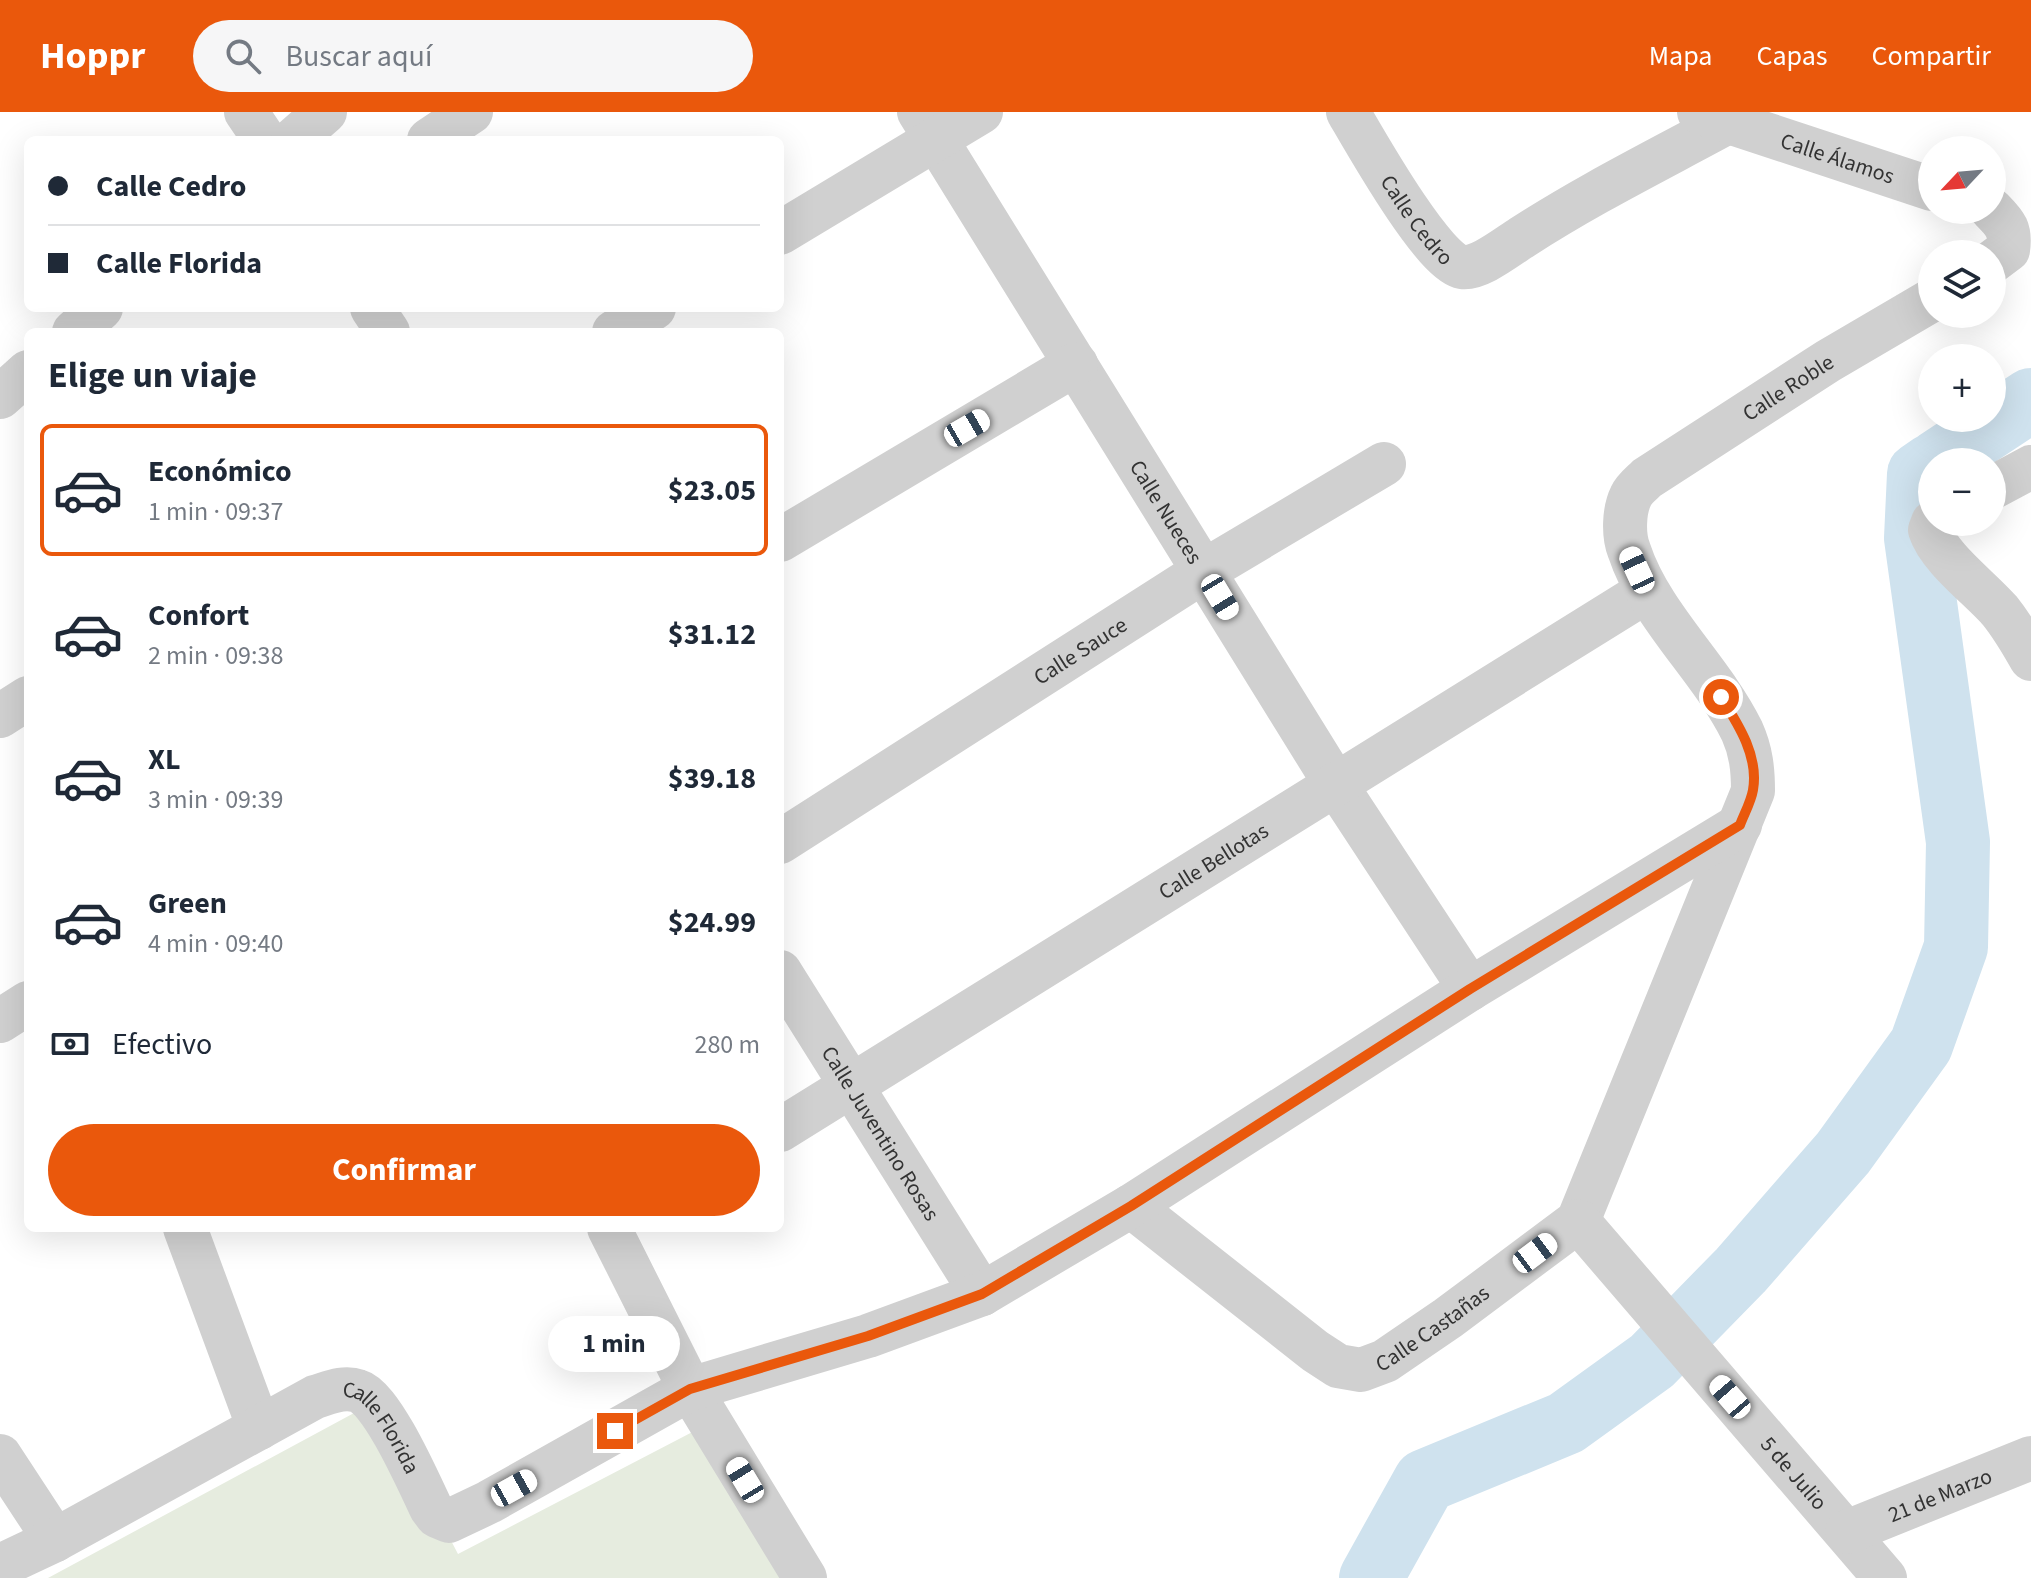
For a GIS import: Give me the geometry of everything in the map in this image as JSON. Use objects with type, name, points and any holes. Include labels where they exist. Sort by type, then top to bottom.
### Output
[{"type":"street","points":[[246,112],[262,136]]},
{"type":"street","points":[[298,136],[325,112]]},
{"type":"street","points":[[435,136],[471,112]]},
{"type":"street","points":[[784,230],[928,126],[981,112]]},
{"type":"street","name":"Calle Cedro","points":[[1348,112],[1405,204],[1440,251],[1460,267],[1485,261],[1712,117]]},
{"type":"street","name":"Calle Álamos","points":[[1712,117],[1918,184]]},
{"type":"street","name":"Calle Nueces","points":[[928,126],[1336,785],[1470,989]]},
{"type":"street","points":[[2005,224],[2010,235],[2006,252]]},
{"type":"street","name":"Calle Roble","points":[[1647,591],[1627,548],[1625,518],[1631,495],[1647,478],[1828,361],[1918,308]]},
{"type":"street","points":[[78,328],[96,312]]},
{"type":"street","points":[[621,328],[647,312]]},
{"type":"street","points":[[784,538],[1076,364]]},
{"type":"street","points":[[0,397],[24,376]]},
{"type":"street","name":"Calle Sauce","points":[[784,839],[1204,571],[1384,464]]},
{"type":"street","points":[[2006,480],[2031,467]]},
{"type":"street","points":[[1932,536],[2001,612],[2031,659]]},
{"type":"street","points":[[1578,1221],[1753,791],[1753,766],[1743,733],[1647,591]]},
{"type":"street","name":"Calle Bellotas","points":[[784,1128],[1647,591]]},
{"type":"street","points":[[0,716],[24,701]]},
{"type":"street","points":[[690,1389],[868,1336],[982,1294],[1131,1206],[1470,989],[1740,825]]},
{"type":"street","name":"Calle Juventino Rosas","points":[[784,978],[982,1294]]},
{"type":"street","points":[[0,1021],[24,1006]]},
{"type":"street","name":"Calle Castañas","points":[[1131,1206],[1315,1351],[1338,1366],[1361,1370],[1385,1361],[1448,1318],[1578,1221]]},
{"type":"street","name":"5 de Julio","points":[[1578,1221],[1885,1578]]},
{"type":"street","points":[[186,1232],[259,1428]]},
{"type":"street","points":[[615,1232],[690,1389],[805,1578]]},
{"type":"street","name":"Calle Florida","points":[[0,1566],[55,1540],[315,1397],[338,1390],[362,1392],[384,1416],[437,1516],[449,1521],[489,1502],[690,1389]]},
{"type":"street","points":[[0,1456],[55,1540]]},
{"type":"street","name":"21 de Marzo","points":[[1847,1532],[2031,1458]]},
{"type":"shaded area","points":[[367,1406],[383,1410],[458,1554],[702,1427],[789,1578],[48,1578]]},
{"type":"waterway","points":[[1958,448],[2031,400]]},
{"type":"waterway","points":[[1371,1578],[1425,1481],[1566,1423],[1652,1361],[1741,1270],[1843,1153],[1921,1045],[1956,947],[1958,842],[1916,538],[1918,495]]},
{"type":"route","points":[[615,1431],[690,1389],[868,1336],[982,1294],[1131,1206],[1470,989],[1740,825],[1753,791],[1753,766],[1743,733],[1721,697]]}]
